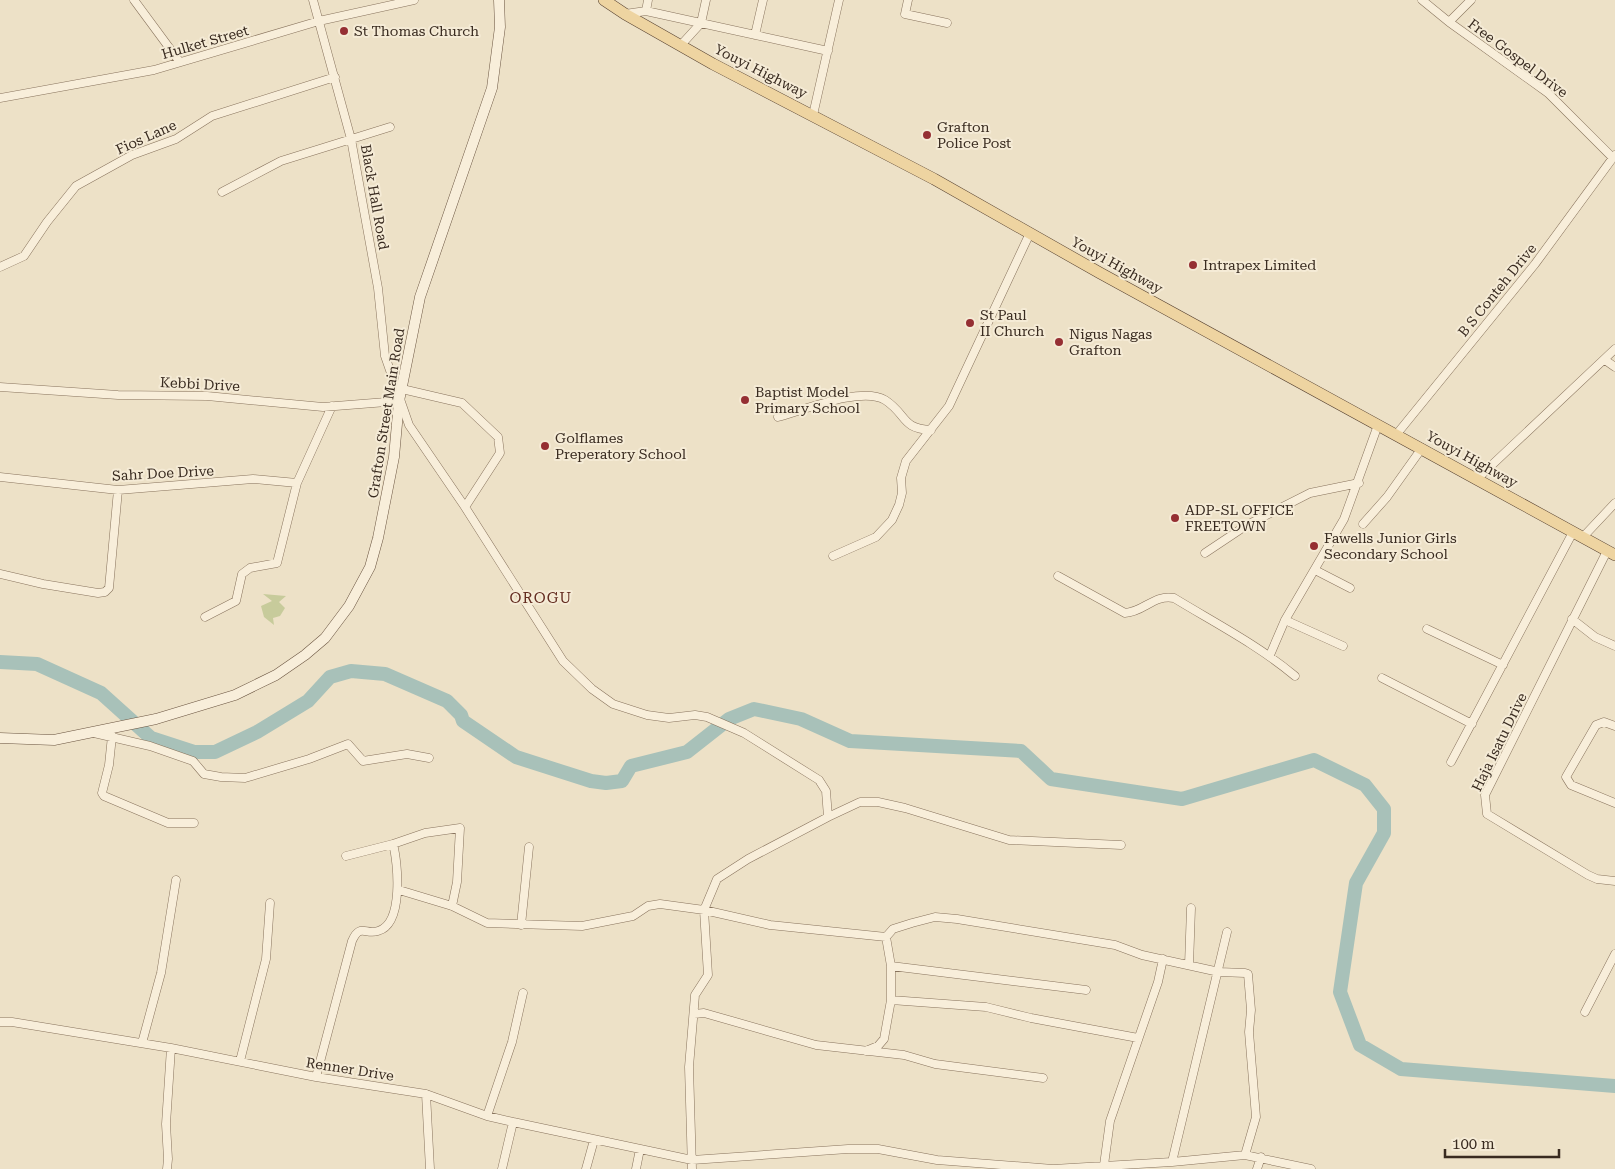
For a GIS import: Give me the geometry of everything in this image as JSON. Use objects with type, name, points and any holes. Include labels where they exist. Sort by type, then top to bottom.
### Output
[{"type":"main road","name":"Youyi Highway","points":[[604,0],[681,45],[814,115],[1611,553]]},
{"type":"street","points":[[134,0],[179,61]]},
{"type":"street","name":"Black Hall Road","points":[[313,0],[351,139],[378,288],[385,356],[409,426],[465,507],[563,661],[592,689],[613,704],[647,715],[669,718],[695,715],[707,717],[744,733],[819,780],[826,790],[828,817]]},
{"type":"street","name":"Hulket Street","points":[[0,98],[154,70],[179,61],[319,21],[414,0]]},
{"type":"street","name":"Grafton Street Main Road","points":[[0,738],[54,740],[93,732],[112,733],[236,695],[276,675],[325,638],[349,606],[370,568],[390,475],[399,401],[420,298],[492,88],[500,27],[500,0]]},
{"type":"street","points":[[646,11],[648,0]]},
{"type":"street","points":[[681,45],[700,23],[706,0]]},
{"type":"street","points":[[755,35],[763,0]]},
{"type":"street","points":[[814,115],[837,0]]},
{"type":"street","points":[[908,0],[905,14],[947,23]]},
{"type":"street","points":[[1422,0],[1450,22]]},
{"type":"street","name":"Free Gospel Drive","points":[[1471,0],[1450,22],[1548,93],[1614,156]]},
{"type":"street","points":[[625,14],[646,11],[828,51]]},
{"type":"street","name":"Fios Lane","points":[[0,266],[24,256],[47,222],[76,186],[132,155],[176,139],[212,116],[335,78]]},
{"type":"street","points":[[222,192],[281,162],[390,127]]},
{"type":"street","name":"B S Conteh Drive","points":[[1396,435],[1535,264],[1614,156]]},
{"type":"street","points":[[833,556],[868,541],[884,531],[900,504],[902,493],[901,478],[906,462],[949,406],[1030,233]]},
{"type":"street","points":[[1477,479],[1615,349]]},
{"type":"street","points":[[1605,360],[1615,367]]},
{"type":"street","name":"Kebbi Drive","points":[[0,387],[118,395],[206,396],[332,406],[399,401]]},
{"type":"street","points":[[402,389],[462,403],[498,437],[500,453],[465,507]]},
{"type":"street","points":[[778,417],[827,402],[866,395],[878,396],[890,404],[911,427],[931,430]]},
{"type":"street","points":[[205,617],[236,601],[242,574],[250,568],[278,563],[297,483],[332,406]]},
{"type":"street","points":[[1270,655],[1286,620],[1344,519],[1378,426]]},
{"type":"street","points":[[1363,524],[1387,497],[1422,448]]},
{"type":"street","name":"Sahr Doe Drive","points":[[0,477],[118,490],[252,479],[297,483]]},
{"type":"street","points":[[1205,553],[1247,525],[1310,494],[1359,482]]},
{"type":"street","points":[[0,574],[43,584],[98,593],[105,592],[109,588],[118,490]]},
{"type":"street","points":[[1451,762],[1503,665],[1578,535],[1615,504]]},
{"type":"street","name":"Haja Isatu Drive","points":[[1611,553],[1572,619],[1534,701],[1485,795],[1484,805],[1487,814],[1512,832],[1555,853],[1596,879],[1615,881]]},
{"type":"street","points":[[1314,570],[1350,588]]},
{"type":"street","points":[[1058,576],[1125,613],[1132,612],[1152,600],[1166,596],[1174,598],[1250,645],[1270,655],[1295,676]]},
{"type":"street","points":[[1572,619],[1595,637],[1615,646]]},
{"type":"street","points":[[1286,620],[1342,646]]},
{"type":"street","points":[[1427,629],[1503,665]]},
{"type":"street","points":[[1382,678],[1472,724]]},
{"type":"street","points":[[1615,726],[1604,722],[1596,725],[1566,777],[1571,785],[1615,803]]},
{"type":"street","points":[[194,823],[168,823],[104,796],[102,786],[109,765],[112,733],[193,761],[204,774],[221,777],[245,778],[309,760],[348,744],[363,761],[407,754],[429,758]]},
{"type":"street","points":[[692,1165],[689,1067],[695,995],[708,975],[704,910],[717,879],[748,859],[860,802],[878,802],[906,808],[1009,840],[1121,845]]},
{"type":"street","points":[[346,856],[432,832],[460,828],[462,831],[457,882],[452,906]]},
{"type":"street","points":[[316,1077],[356,934],[361,930],[378,931],[385,927],[399,890],[393,844]]},
{"type":"street","points":[[521,925],[529,847]]},
{"type":"street","points":[[142,1043],[161,973],[176,880]]},
{"type":"street","points":[[399,890],[452,906],[486,923],[582,926],[633,916],[648,906],[660,904],[704,910],[770,925],[886,937]]},
{"type":"street","points":[[240,1061],[266,959],[270,903]]},
{"type":"street","points":[[1189,965],[1191,908]]},
{"type":"street","points":[[886,937],[893,929],[935,917],[1035,930],[1115,945],[1142,955],[1219,972],[1248,974],[1251,1010],[1249,1032],[1256,1117],[1246,1155]]},
{"type":"street","points":[[1172,1162],[1219,972],[1227,932]]},
{"type":"street","points":[[866,1051],[878,1046],[884,1039],[891,1000],[892,966],[886,937]]},
{"type":"street","points":[[1585,1012],[1615,956]]},
{"type":"street","points":[[1104,1165],[1110,1121],[1120,1099],[1138,1038],[1158,982],[1162,959]]},
{"type":"street","points":[[892,966],[1086,990]]},
{"type":"street","points":[[487,1116],[512,1042],[523,993]]},
{"type":"street","points":[[891,1000],[986,1007],[1031,1018],[1138,1038]]},
{"type":"street","points":[[694,1014],[704,1013],[816,1045],[904,1055],[935,1064],[965,1069],[1043,1078]]},
{"type":"street","name":"Renner Drive","points":[[0,1022],[24,1024],[142,1043],[316,1077],[426,1094],[487,1116],[640,1149],[692,1165],[848,1149],[878,1150],[937,1160],[1053,1169],[1172,1162],[1246,1155],[1311,1169]]},
{"type":"street","points":[[167,1169],[166,1124],[171,1048]]},
{"type":"street","points":[[426,1094],[430,1169]]},
{"type":"street","points":[[502,1169],[513,1122]]},
{"type":"street","points":[[586,1169],[594,1140]]},
{"type":"street","points":[[636,1169],[640,1149]]},
{"type":"street","points":[[1257,1169],[1261,1157]]},
{"type":"street","points":[[935,1169],[937,1160]]},
{"type":"green space","points":[[263,594],[286,596],[279,602],[285,608],[280,616],[273,618],[274,625],[264,617],[261,606],[272,601]]},
{"type":"waterway","points":[[0,662],[37,664],[101,693],[151,738],[194,752],[215,752],[257,732],[308,701],[330,677],[351,671],[385,674],[447,701],[461,715],[463,721],[516,757],[591,781],[606,783],[622,781],[631,766],[687,752],[729,719],[754,709],[801,719],[850,741],[1021,751],[1051,779],[1182,799],[1314,760],[1365,785],[1384,809],[1384,833],[1356,883],[1340,992],[1360,1045],[1401,1069],[1615,1086]]},
{"type":"place","name":"St Thomas Church","points":[[344,31]]},
{"type":"place","name":"Grafton Police Post","points":[[927,135]]},
{"type":"place","name":"Intrapex Limited","points":[[1193,265]]},
{"type":"place","name":"St Paul II Church","points":[[970,323]]},
{"type":"place","name":"Nigus Nagas Grafton","points":[[1059,342]]},
{"type":"place","name":"Baptist Model Primary School","points":[[745,400]]},
{"type":"place","name":"Golflames Preperatory School","points":[[545,446]]},
{"type":"place","name":"ADP-SL OFFICE FREETOWN","points":[[1175,518]]},
{"type":"place","name":"Fawells Junior Girls Secondary School","points":[[1314,546]]},
{"type":"district","name":"OROGU","points":[[541,598]]}]
